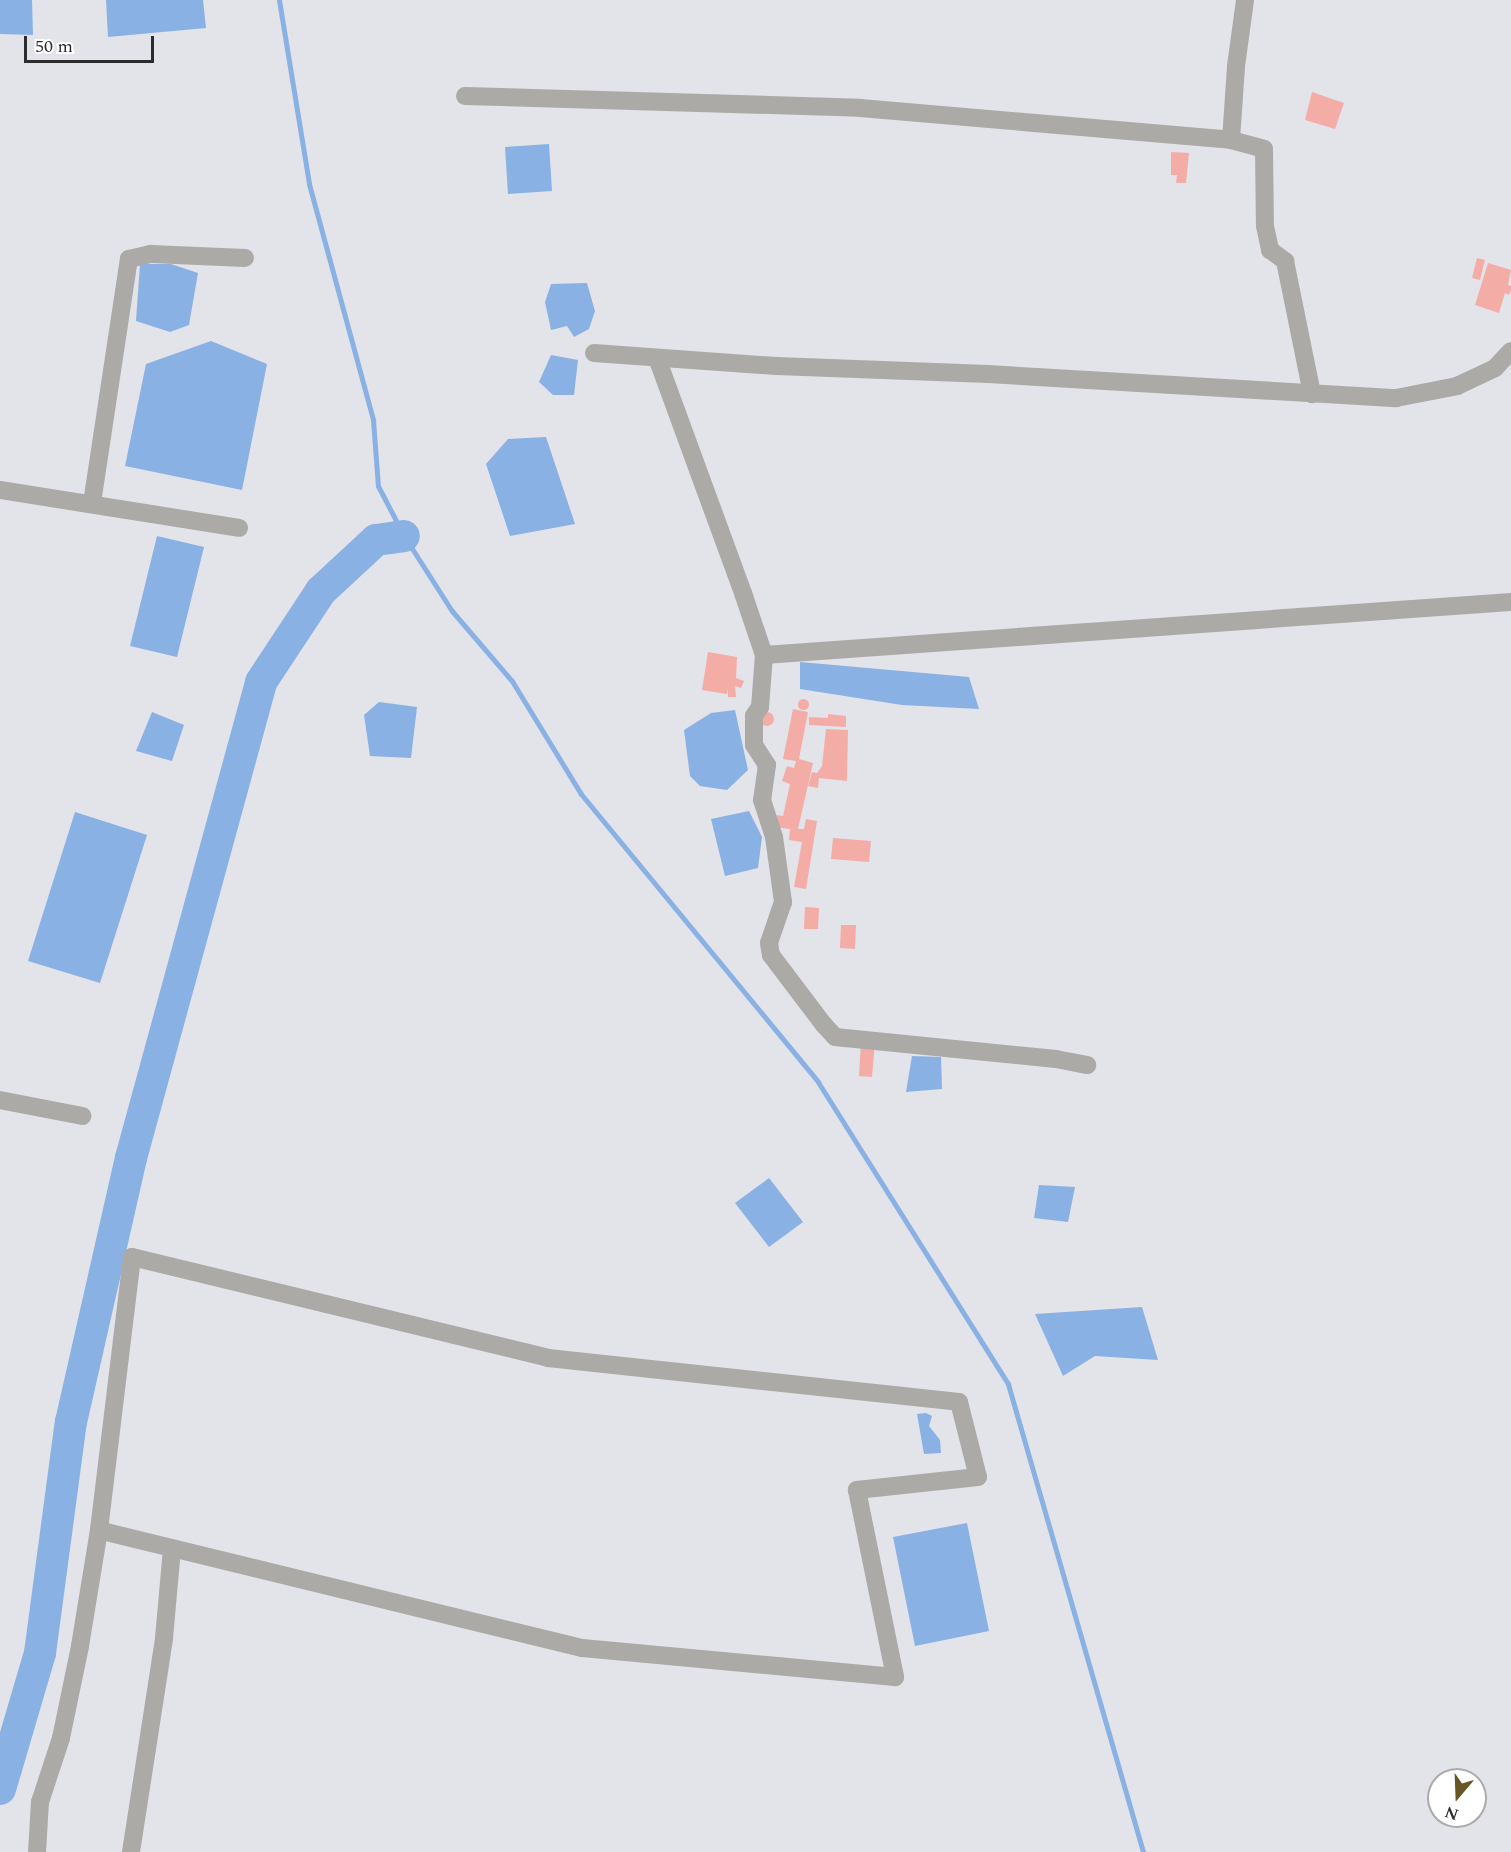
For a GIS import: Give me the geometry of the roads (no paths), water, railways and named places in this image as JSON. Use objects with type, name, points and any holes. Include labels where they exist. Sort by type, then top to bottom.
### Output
[{"type":"street","points":[[1231,140],[1236,66],[1245,0]]},
{"type":"street","points":[[465,96],[860,108],[1231,140],[1264,149],[1265,226],[1270,250],[1285,261],[1312,394]]},
{"type":"street","points":[[92,503],[129,259],[151,254],[245,258]]},
{"type":"street","points":[[594,353],[777,366],[988,374],[1396,398],[1457,386],[1495,368],[1511,351]]},
{"type":"street","points":[[657,358],[744,593],[764,655],[760,707],[754,716],[754,745],[767,765],[762,800],[774,837],[783,902],[768,943],[771,955],[835,1037],[896,1045],[1056,1059],[1087,1065]]},
{"type":"street","points":[[0,490],[239,528]]},
{"type":"street","points":[[764,655],[1511,602]]},
{"type":"street","points":[[0,1100],[82,1116]]},
{"type":"street","points":[[37,1852],[40,1802],[61,1738],[80,1646],[99,1530],[132,1257],[548,1358],[959,1402],[978,1477],[857,1490],[895,1677],[582,1648],[99,1530]]},
{"type":"street","points":[[131,1852],[164,1638],[172,1548]]},
{"type":"water","points":[[0,0],[32,0],[33,35],[0,34]]},
{"type":"water","points":[[106,0],[203,0],[206,28],[108,37]]},
{"type":"water","points":[[549,144],[552,191],[508,194],[505,147]]},
{"type":"water","points":[[140,264],[171,264],[198,273],[189,325],[170,332],[136,321]]},
{"type":"water","points":[[587,283],[595,311],[589,329],[574,337],[567,326],[551,330],[545,302],[551,284]]},
{"type":"water","points":[[211,341],[267,364],[242,490],[125,466],[146,364]]},
{"type":"water","points":[[551,355],[578,360],[574,395],[553,395],[539,382]]},
{"type":"water","points":[[546,437],[575,524],[510,536],[486,464],[508,439]]},
{"type":"water","points":[[157,536],[204,547],[177,657],[130,646]]},
{"type":"water","points":[[800,662],[969,677],[979,709],[902,705],[800,689]]},
{"type":"water","points":[[379,702],[417,707],[411,758],[370,756],[364,715]]},
{"type":"water","points":[[735,710],[748,770],[727,790],[700,786],[690,776],[684,730],[711,713]]},
{"type":"water","points":[[152,712],[184,725],[172,761],[136,751]]},
{"type":"water","points":[[749,811],[762,837],[758,868],[725,876],[711,819]]},
{"type":"water","points":[[75,812],[147,835],[100,983],[28,961]]},
{"type":"water","points":[[912,1056],[941,1057],[942,1089],[906,1092]]},
{"type":"water","points":[[769,1178],[803,1222],[769,1247],[735,1203]]},
{"type":"water","points":[[1039,1185],[1075,1187],[1068,1222],[1034,1218]]},
{"type":"water","points":[[1142,1307],[1158,1360],[1095,1356],[1063,1376],[1035,1314]]},
{"type":"water","points":[[926,1413],[932,1416],[929,1426],[940,1440],[941,1453],[924,1454],[917,1414]]},
{"type":"water","points":[[967,1523],[989,1631],[915,1646],[893,1537]]},
{"type":"waterway","points":[[279,0],[309,184],[373,420],[378,486],[404,536],[452,611],[512,681],[581,794],[818,1082],[1008,1384],[1143,1852]]},
{"type":"waterway","points":[[0,1789],[40,1653],[71,1422],[131,1158],[261,682],[321,591],[376,540],[404,536]]}]
